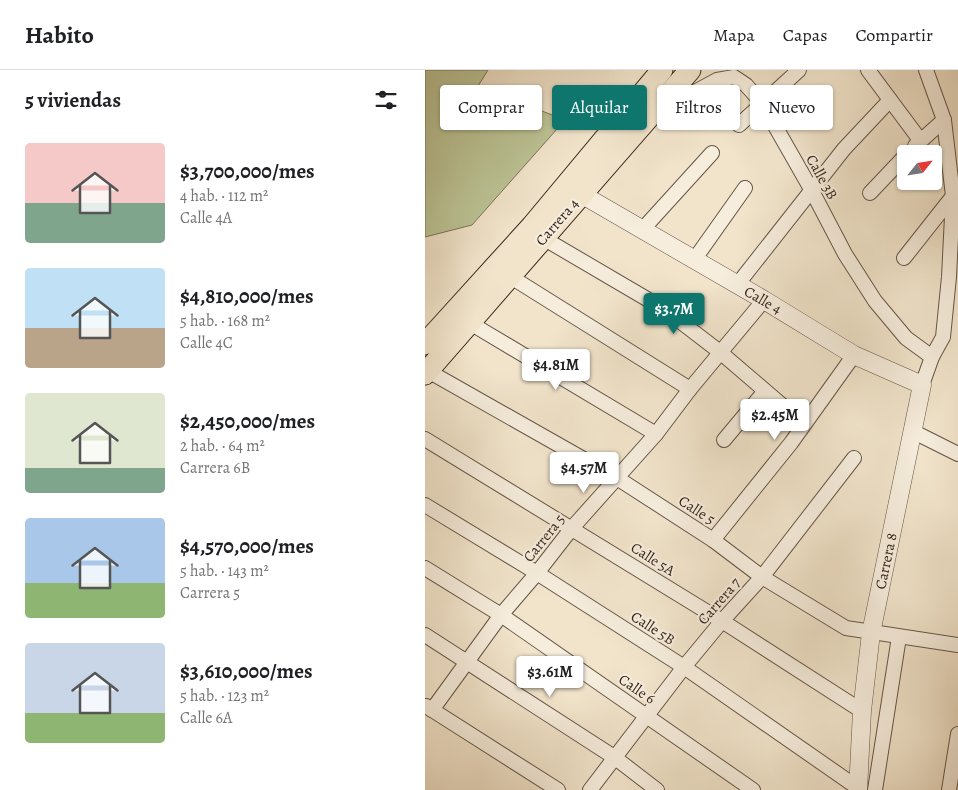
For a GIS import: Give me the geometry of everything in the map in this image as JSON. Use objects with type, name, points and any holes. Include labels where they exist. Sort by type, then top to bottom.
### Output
[{"type":"main road","name":"Carrera 4","points":[[425,344],[532,226],[662,70]]},
{"type":"main road","name":"Carrera 4","points":[[677,85],[690,70]]},
{"type":"main road","name":"Carrera 4","points":[[427,372],[657,108]]},
{"type":"street","points":[[782,85],[799,70]]},
{"type":"street","points":[[868,70],[920,140]]},
{"type":"street","points":[[904,258],[953,196],[944,120],[926,70]]},
{"type":"street","name":"Calle 3B","points":[[708,85],[717,80],[734,78],[750,90]]},
{"type":"street","points":[[737,285],[844,149],[890,100]]},
{"type":"street","points":[[740,124],[750,114]]},
{"type":"street","points":[[915,145],[944,120]]},
{"type":"street","name":"Calle 3B","points":[[777,130],[845,254],[875,301],[906,338],[932,357]]},
{"type":"street","points":[[642,230],[712,153]]},
{"type":"street","points":[[870,193],[897,165]]},
{"type":"street","points":[[694,260],[745,188]]},
{"type":"street","name":"Calle 4","points":[[581,194],[764,300],[854,355],[922,385]]},
{"type":"street","name":"Carrera 8","points":[[864,789],[862,711],[871,633],[922,385],[932,357],[943,337],[949,278],[953,196]]},
{"type":"street","points":[[543,238],[664,308],[720,352],[783,406],[809,418]]},
{"type":"street","points":[[511,277],[690,388]]},
{"type":"street","name":"Carrera 5","points":[[428,708],[572,528],[656,434],[690,388],[764,300]]},
{"type":"street","points":[[469,323],[656,434]]},
{"type":"street","points":[[713,540],[791,443],[854,355]]},
{"type":"street","name":"Calle 5","points":[[427,372],[617,478],[713,540],[762,577],[846,628],[958,645]]},
{"type":"street","points":[[724,440],[765,391]]},
{"type":"street","points":[[913,431],[958,454]]},
{"type":"street","name":"Calle 5A","points":[[425,439],[722,621],[862,711]]},
{"type":"street","name":"Carrera 7","points":[[589,790],[684,667],[762,577],[854,458]]},
{"type":"street","name":"Calle 5B","points":[[425,505],[537,573],[684,667],[864,789]]},
{"type":"street","name":"Calle 6","points":[[425,568],[501,615],[753,790]]},
{"type":"street","points":[[425,635],[614,757],[657,790]]},
{"type":"street","points":[[864,789],[899,637]]},
{"type":"street","points":[[428,708],[558,790]]},
{"type":"street","points":[[949,790],[958,734]]},
{"type":"green space","points":[[425,70],[488,70],[479,85],[440,85],[440,130],[542,130],[542,111],[552,115],[552,130],[556,130],[472,225],[425,237]]}]
